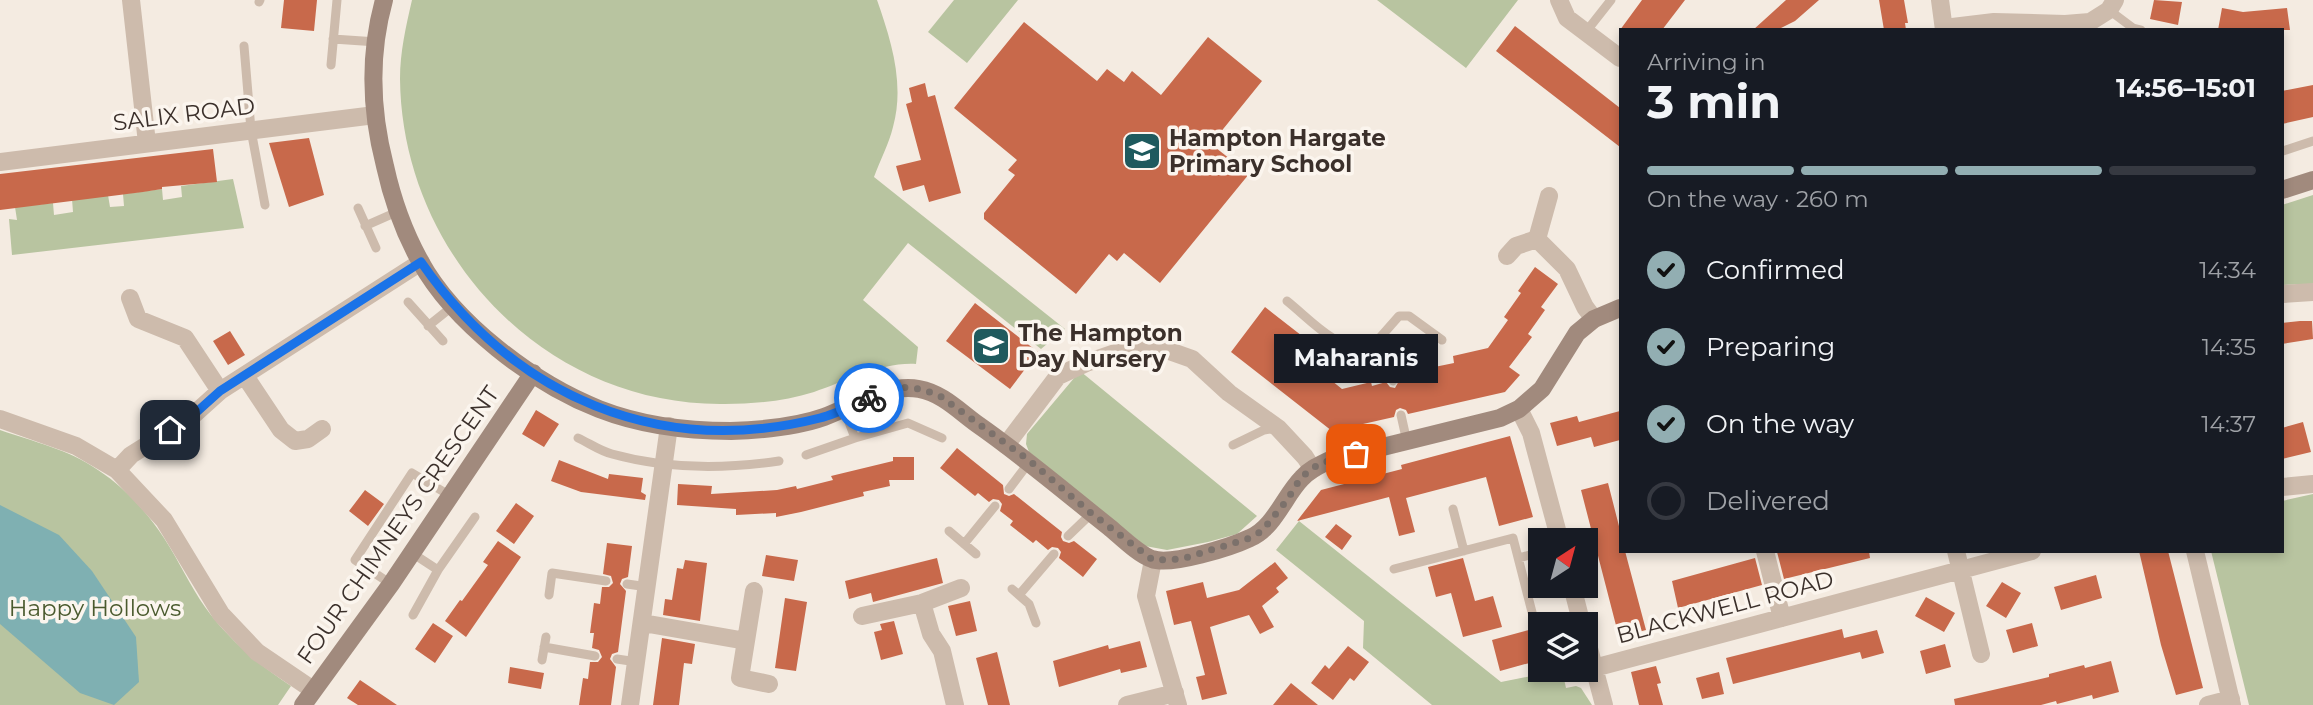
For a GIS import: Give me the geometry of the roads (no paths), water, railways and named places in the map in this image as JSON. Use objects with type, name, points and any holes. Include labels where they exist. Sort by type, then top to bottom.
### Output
[{"type":"street","points":[[131,0],[148,143]]},
{"type":"street","points":[[384,0],[374,70],[375,115],[389,185],[421,262],[453,306],[491,343],[564,393],[598,409],[669,426],[733,431],[767,428],[822,418],[900,387],[921,389],[940,396],[1030,461],[1091,513],[1153,560],[1182,559],[1250,538],[1262,531],[1300,479],[1312,468],[1330,460],[1500,418],[1519,409],[1542,389],[1577,333],[1594,319],[1619,308]]},
{"type":"street","points":[[1559,0],[1567,18],[1619,57]]},
{"type":"street","points":[[1940,0],[1944,28]]},
{"type":"street","points":[[1951,28],[1994,22],[2090,22],[2112,5]]},
{"type":"street","name":"SALIX ROAD","points":[[0,162],[375,115]]},
{"type":"street","points":[[2284,189],[2313,180]]},
{"type":"street","points":[[1536,239],[1549,196]]},
{"type":"street","points":[[1507,256],[1516,246],[1536,239]]},
{"type":"street","points":[[1536,239],[1567,270],[1594,319]]},
{"type":"street","points":[[117,470],[131,455],[190,418],[220,391],[421,262]]},
{"type":"street","points":[[2284,293],[2313,292]]},
{"type":"street","points":[[130,298],[138,319],[185,338],[220,391]]},
{"type":"street","points":[[1006,444],[1058,376],[1118,352],[1158,347],[1192,359],[1229,393],[1278,428],[1312,468]]},
{"type":"street","name":"FOUR CHIMNEYS CRESCENT","points":[[310,700],[533,373]]},
{"type":"street","points":[[246,376],[281,430],[295,441],[307,439],[322,429]]},
{"type":"street","points":[[1519,409],[1531,433],[1557,528]]},
{"type":"street","points":[[0,419],[76,446],[117,470],[163,520],[221,614],[257,652],[310,700]]},
{"type":"street","points":[[630,705],[669,426]]},
{"type":"street","points":[[2284,487],[2313,484]]},
{"type":"street","points":[[1766,553],[1782,618]]},
{"type":"street","points":[[1956,553],[1981,654]]},
{"type":"street","name":"BLACKWELL ROAD","points":[[1598,667],[2024,553]]},
{"type":"street","points":[[2195,553],[2232,702],[2208,705]]},
{"type":"street","points":[[1127,705],[1176,699],[1146,596],[1153,560]]},
{"type":"street","points":[[862,616],[922,603],[961,589]]},
{"type":"street","points":[[754,591],[740,678],[769,684]]},
{"type":"street","points":[[922,603],[930,634],[942,651],[956,705]]},
{"type":"street","points":[[643,623],[746,641]]},
{"type":"street","points":[[1598,682],[1604,705]]},
{"type":"lane","points":[[331,65],[337,0]]},
{"type":"lane","points":[[1585,33],[1611,0]]},
{"type":"lane","points":[[2112,5],[2133,28]]},
{"type":"lane","points":[[333,39],[377,42]]},
{"type":"lane","points":[[244,46],[251,130],[265,205]]},
{"type":"lane","points":[[2284,150],[2313,141]]},
{"type":"lane","points":[[358,208],[376,248]]},
{"type":"lane","points":[[365,226],[399,211]]},
{"type":"lane","points":[[1287,300],[1335,341],[1353,349],[1369,350],[1399,316],[1409,316],[1442,340]]},
{"type":"lane","points":[[408,302],[443,341]]},
{"type":"lane","points":[[428,326],[453,306]]},
{"type":"lane","points":[[1374,345],[1387,356],[1393,381]]},
{"type":"lane","points":[[844,409],[855,438]]},
{"type":"lane","points":[[1401,415],[1407,442]]},
{"type":"lane","points":[[806,455],[908,424],[942,438]]},
{"type":"lane","points":[[1233,445],[1264,430],[1278,428]]},
{"type":"lane","points":[[578,438],[610,454],[664,465],[736,467],[779,461]]},
{"type":"lane","points":[[1009,489],[1030,461]]},
{"type":"lane","points":[[391,584],[355,560],[412,473],[449,495]]},
{"type":"lane","points":[[964,544],[995,506]]},
{"type":"lane","points":[[1453,509],[1464,551]]},
{"type":"lane","points":[[1068,536],[1091,513]]},
{"type":"lane","points":[[413,615],[438,570],[475,517]]},
{"type":"lane","points":[[948,531],[976,554]]},
{"type":"lane","points":[[1394,569],[1513,538],[1532,612]]},
{"type":"lane","points":[[412,553],[438,570]]},
{"type":"lane","points":[[1036,623],[1029,604],[1015,592],[1054,554]]},
{"type":"lane","points":[[1519,558],[1528,555]]},
{"type":"lane","points":[[549,595],[552,573],[606,581]]},
{"type":"lane","points":[[627,584],[648,587]]},
{"type":"lane","points":[[542,660],[546,636]]},
{"type":"lane","points":[[544,647],[595,656]]},
{"type":"lane","points":[[617,659],[637,662]]},
{"type":"water","name":"Happy Hollows","points":[[0,505],[59,535],[92,571],[136,637],[139,682],[114,705],[80,693],[0,624]]},
{"type":"place","name":"Hampton Hargate Primary School","points":[[1142,151]]},
{"type":"place","name":"The Hampton Day Nursery","points":[[991,346]]},
{"type":"place","name":"Maharanis","points":[[1356,454]]}]
